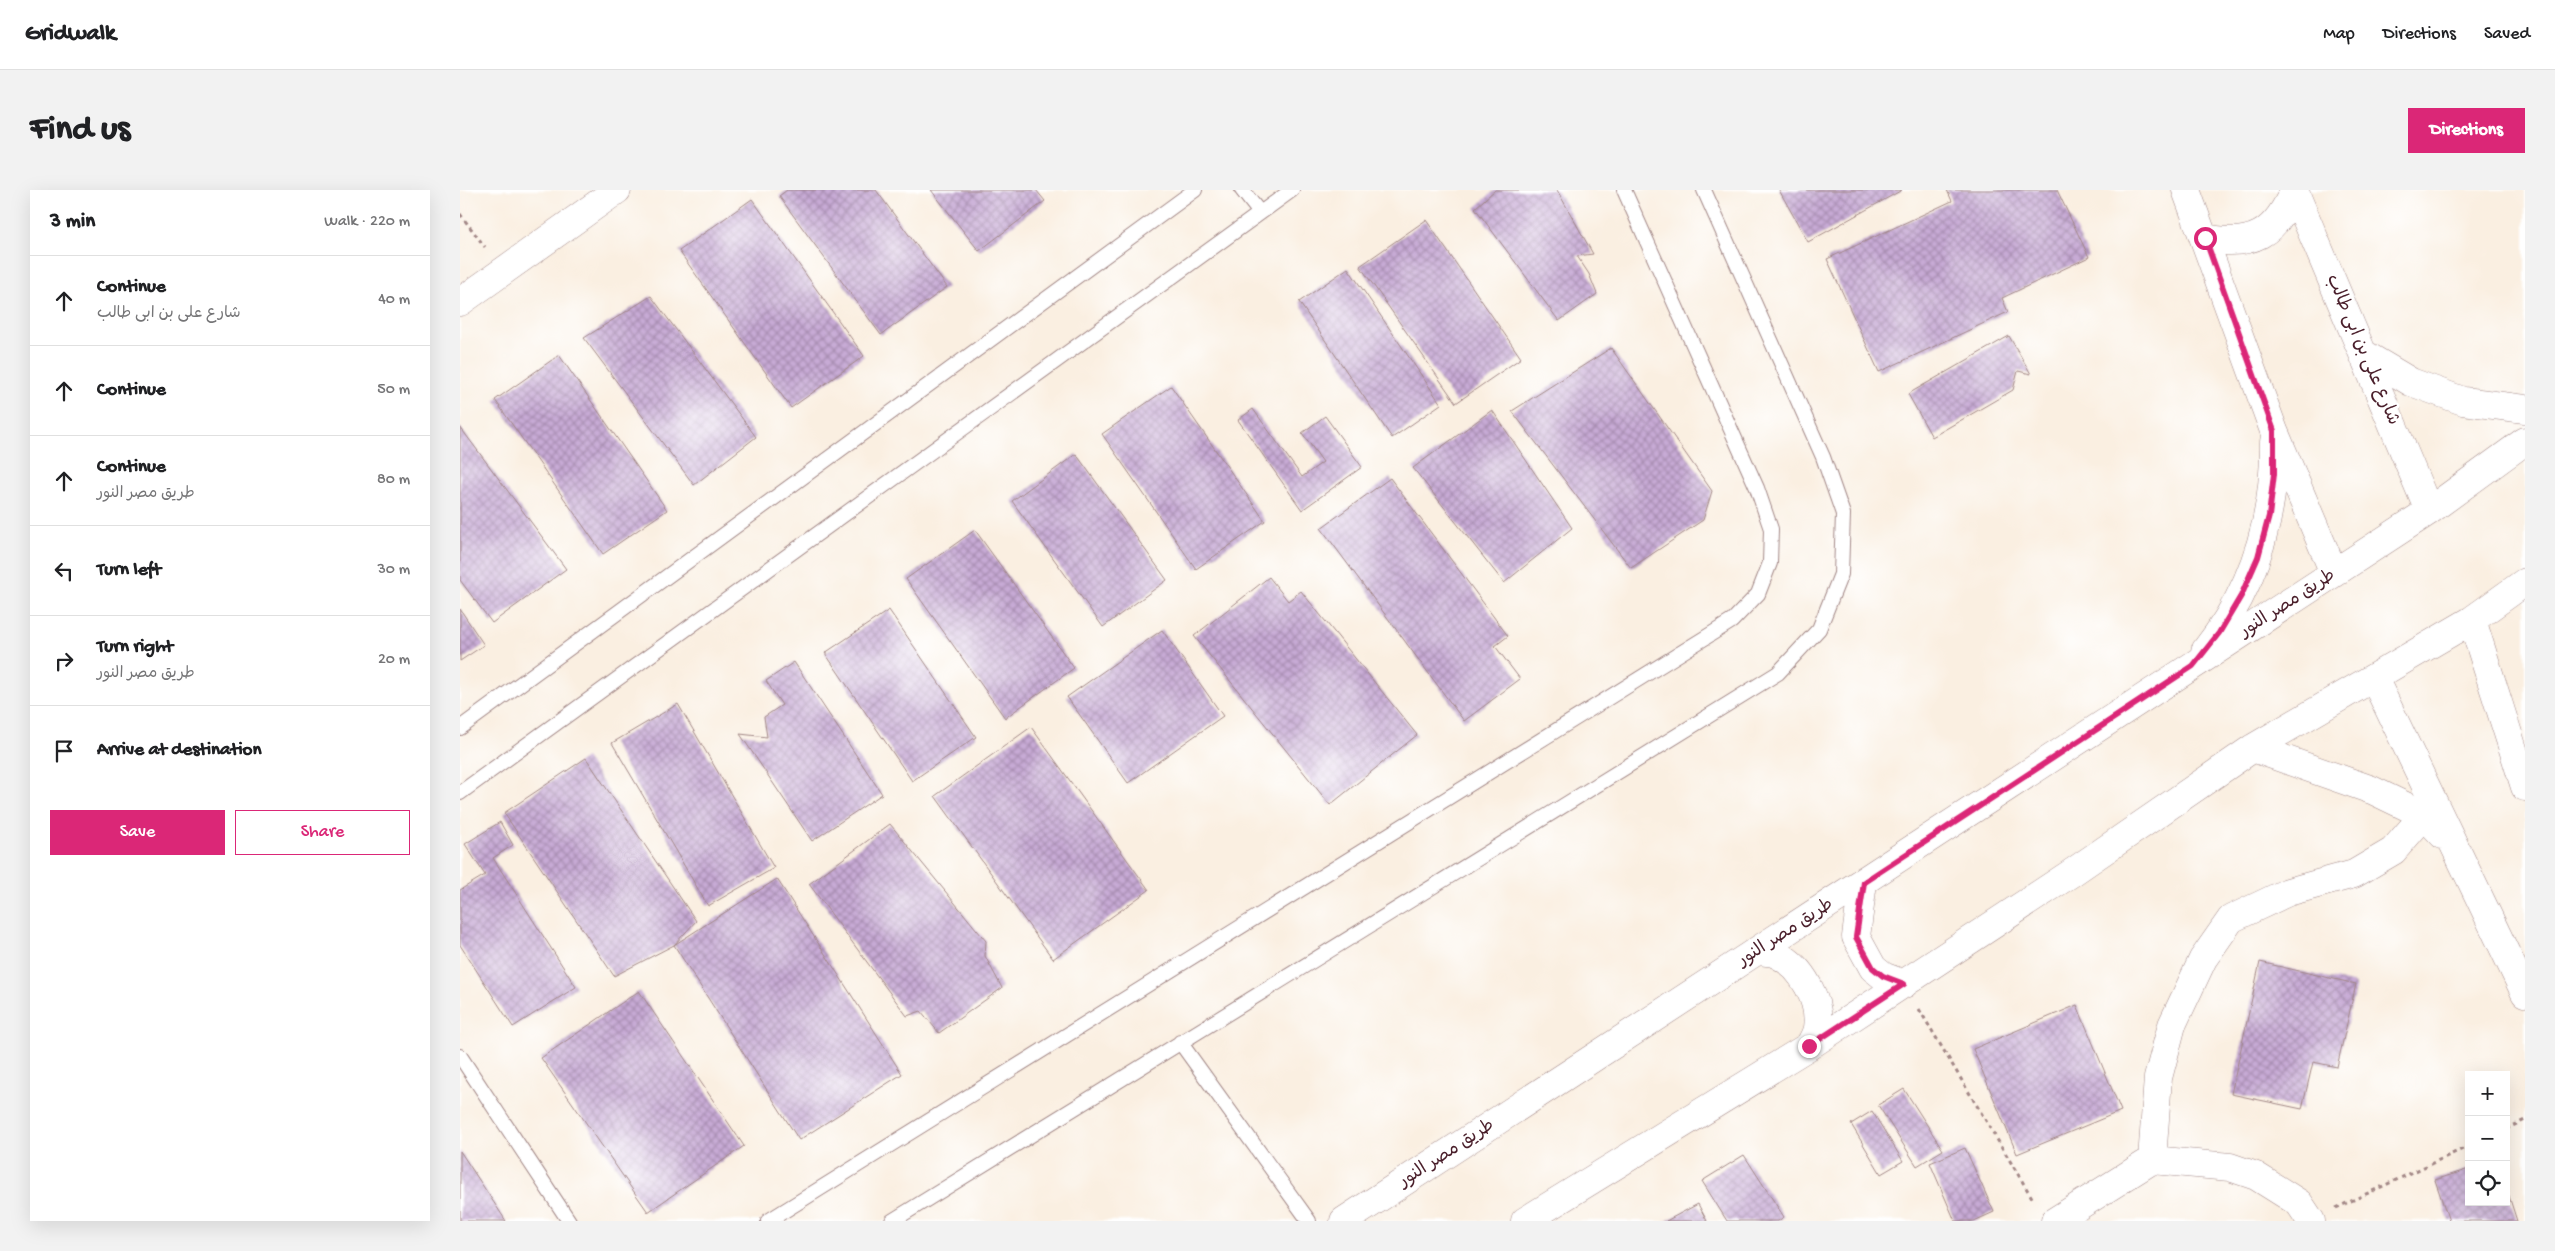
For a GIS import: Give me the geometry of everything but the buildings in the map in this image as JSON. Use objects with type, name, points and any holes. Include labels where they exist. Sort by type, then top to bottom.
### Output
[{"type":"street","points":[[460,302],[617,190]]},
{"type":"street","points":[[2186,190],[2274,431],[2334,573]]},
{"type":"street","points":[[2205,238],[2228,243],[2250,239],[2270,228],[2286,211],[2294,190]]},
{"type":"street","name":"شارع على بن ابى طالب","points":[[2294,190],[2429,511]]},
{"type":"street","points":[[2364,354],[2411,382],[2463,401],[2525,409]]},
{"type":"street","points":[[2193,666],[2219,633],[2241,596],[2258,557],[2269,516],[2274,474],[2274,431]]},
{"type":"street","name":"طريق مصر النور","points":[[1344,1221],[2429,511],[2525,441]]},
{"type":"street","points":[[1525,1221],[1809,1046],[2070,874],[2253,748],[2472,620],[2525,582]]},
{"type":"street","points":[[2472,620],[2525,787]]},
{"type":"street","points":[[2374,678],[2455,848],[2517,954],[2525,993]]},
{"type":"street","points":[[2253,748],[2372,790],[2424,814],[2455,848]]},
{"type":"street","points":[[2152,1160],[2158,1078],[2172,1025],[2203,959],[2231,919],[2288,892],[2354,874],[2393,851],[2424,814]]},
{"type":"street","points":[[1864,882],[1856,937],[1873,968],[1883,976],[1904,984]]},
{"type":"street","points":[[1758,951],[1777,954],[1805,980],[1813,996],[1817,1013],[1816,1029],[1809,1046]]},
{"type":"street","points":[[2045,1213],[2152,1160],[2230,1167],[2256,1176],[2299,1203],[2311,1221]]},
{"type":"lane","points":[[460,728],[1195,190]]},
{"type":"lane","points":[[1242,190],[1260,213]]},
{"type":"lane","points":[[460,793],[1292,190]]},
{"type":"lane","points":[[768,1221],[1732,621],[1758,594],[1770,563],[1771,529],[1757,488],[1624,190]]},
{"type":"lane","points":[[892,1221],[1778,673],[1818,629],[1841,574],[1843,514],[1823,457],[1704,190]]},
{"type":"lane","points":[[1180,1042],[1309,1221]]},
{"type":"lane","points":[[460,1056],[569,1221]]},
{"type":"path","points":[[460,214],[502,272]]},
{"type":"path","points":[[1904,984],[2045,1213]]},
{"type":"path","points":[[2510,1127],[2525,1120]]},
{"type":"path","points":[[2311,1221],[2465,1148]]},
{"type":"route","points":[[1809,1046],[1904,984],[1883,976],[1873,968],[1856,937],[1864,882],[2193,666],[2219,633],[2241,596],[2258,557],[2269,516],[2274,474],[2274,431],[2205,238]]}]
